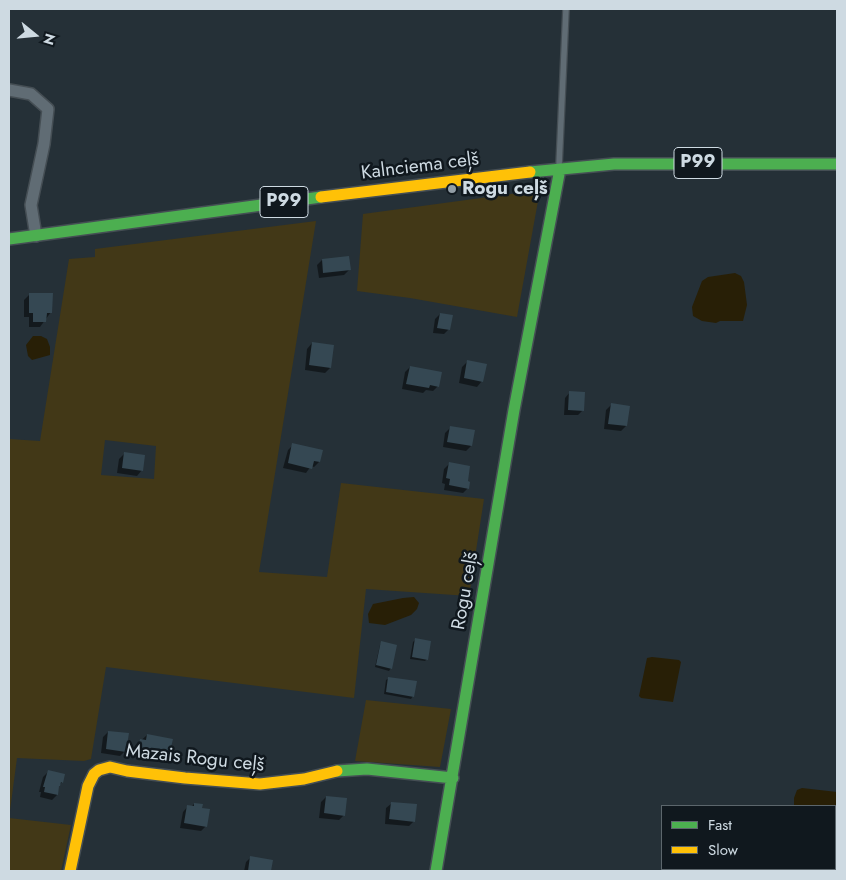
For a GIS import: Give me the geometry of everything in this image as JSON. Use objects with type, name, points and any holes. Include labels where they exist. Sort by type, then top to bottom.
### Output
[{"type":"street","points":[[9,90],[31,94],[48,109],[44,144],[31,205],[36,236]]},
{"type":"street","name":"Kalnciema ceļš","points":[[9,239],[356,192],[614,164],[837,164]]},
{"type":"street","name":"Rogu ceļš","points":[[436,871],[514,410],[560,169]]},
{"type":"street","name":"Mazais Rogu ceļš","points":[[70,871],[88,786],[94,774],[105,768],[110,767],[127,771],[210,781],[260,784],[304,779],[352,769],[452,778]]},
{"type":"lane","points":[[560,169],[566,9]]},
{"type":"shaded area","points":[[540,190],[517,317],[410,298],[357,291],[363,214]]},
{"type":"shaded area","points":[[316,221],[259,572],[327,577],[341,483],[484,499],[469,596],[366,589],[354,698],[106,667],[91,759],[84,761],[17,758],[9,818],[9,439],[40,441],[69,259],[95,257],[95,249]],"holes":[[[105,440],[156,446],[154,479],[101,475]]]},
{"type":"shaded area","points":[[735,273],[741,276],[744,282],[747,305],[743,321],[720,321],[716,323],[702,321],[693,316],[692,307],[702,281],[708,277]]},
{"type":"shaded area","points":[[33,336],[41,336],[47,339],[50,355],[32,360],[28,356],[26,345]]},
{"type":"shaded area","points":[[414,597],[419,603],[417,609],[411,615],[385,625],[369,623],[368,614],[373,604]]},
{"type":"shaded area","points":[[647,658],[679,660],[681,662],[673,702],[641,698],[639,696]]},
{"type":"shaded area","points":[[366,700],[451,709],[440,767],[355,761]]},
{"type":"shaded area","points":[[802,788],[837,792],[837,871],[828,870],[836,870],[836,805],[794,805],[797,790]]},
{"type":"shaded area","points":[[9,818],[71,825],[61,871],[9,871]]},
{"type":"building","points":[[349,256],[351,270],[323,273],[322,259]]},
{"type":"building","points":[[29,293],[53,293],[52,313],[47,313],[46,322],[33,322],[33,313],[29,313]]},
{"type":"building","points":[[440,313],[453,315],[450,330],[437,328]]},
{"type":"building","points":[[312,342],[334,345],[331,368],[309,365]]},
{"type":"building","points":[[467,360],[487,364],[483,382],[464,378]]},
{"type":"building","points":[[410,366],[442,372],[439,387],[430,385],[429,388],[406,384]]},
{"type":"building","points":[[569,391],[585,392],[584,411],[568,410]]},
{"type":"building","points":[[611,403],[630,406],[627,426],[608,424]]},
{"type":"building","points":[[450,426],[475,430],[472,446],[447,442]]},
{"type":"building","points":[[292,443],[323,450],[320,462],[314,461],[312,469],[288,463]]},
{"type":"building","points":[[124,452],[145,455],[143,471],[122,468]]},
{"type":"building","points":[[449,462],[470,466],[469,489],[449,485],[450,479],[446,478]]},
{"type":"building","points":[[415,638],[431,641],[428,660],[412,657]]},
{"type":"building","points":[[381,641],[397,645],[392,669],[376,665]]},
{"type":"building","points":[[388,677],[417,681],[414,697],[386,692]]},
{"type":"building","points":[[108,731],[129,733],[126,752],[106,749]]},
{"type":"building","points":[[147,734],[173,739],[170,752],[163,751],[162,755],[138,750],[140,739],[146,740]]},
{"type":"building","points":[[48,770],[65,774],[63,783],[61,782],[59,786],[58,795],[44,792],[45,787],[43,787]]},
{"type":"building","points":[[326,796],[347,798],[345,816],[324,813]]},
{"type":"building","points":[[391,802],[417,804],[415,822],[389,819]]},
{"type":"building","points":[[194,803],[203,804],[202,808],[210,809],[207,827],[184,823],[187,805],[194,806]]},
{"type":"building","points":[[250,856],[273,860],[271,871],[248,871]]},
{"type":"traffic: fast","points":[[530,172],[614,164],[837,164]]},
{"type":"traffic: fast","points":[[436,871],[514,410],[560,169]]},
{"type":"traffic: fast","points":[[9,239],[321,197]]},
{"type":"traffic: fast","points":[[337,771],[367,769],[453,778]]},
{"type":"traffic: slow","points":[[321,197],[530,172]]},
{"type":"traffic: slow","points":[[70,871],[88,786],[94,774],[99,770],[110,767],[185,778],[260,784],[304,779],[337,771]]},
{"type":"place","name":"Rogu ceļš","points":[[452,189]]}]
